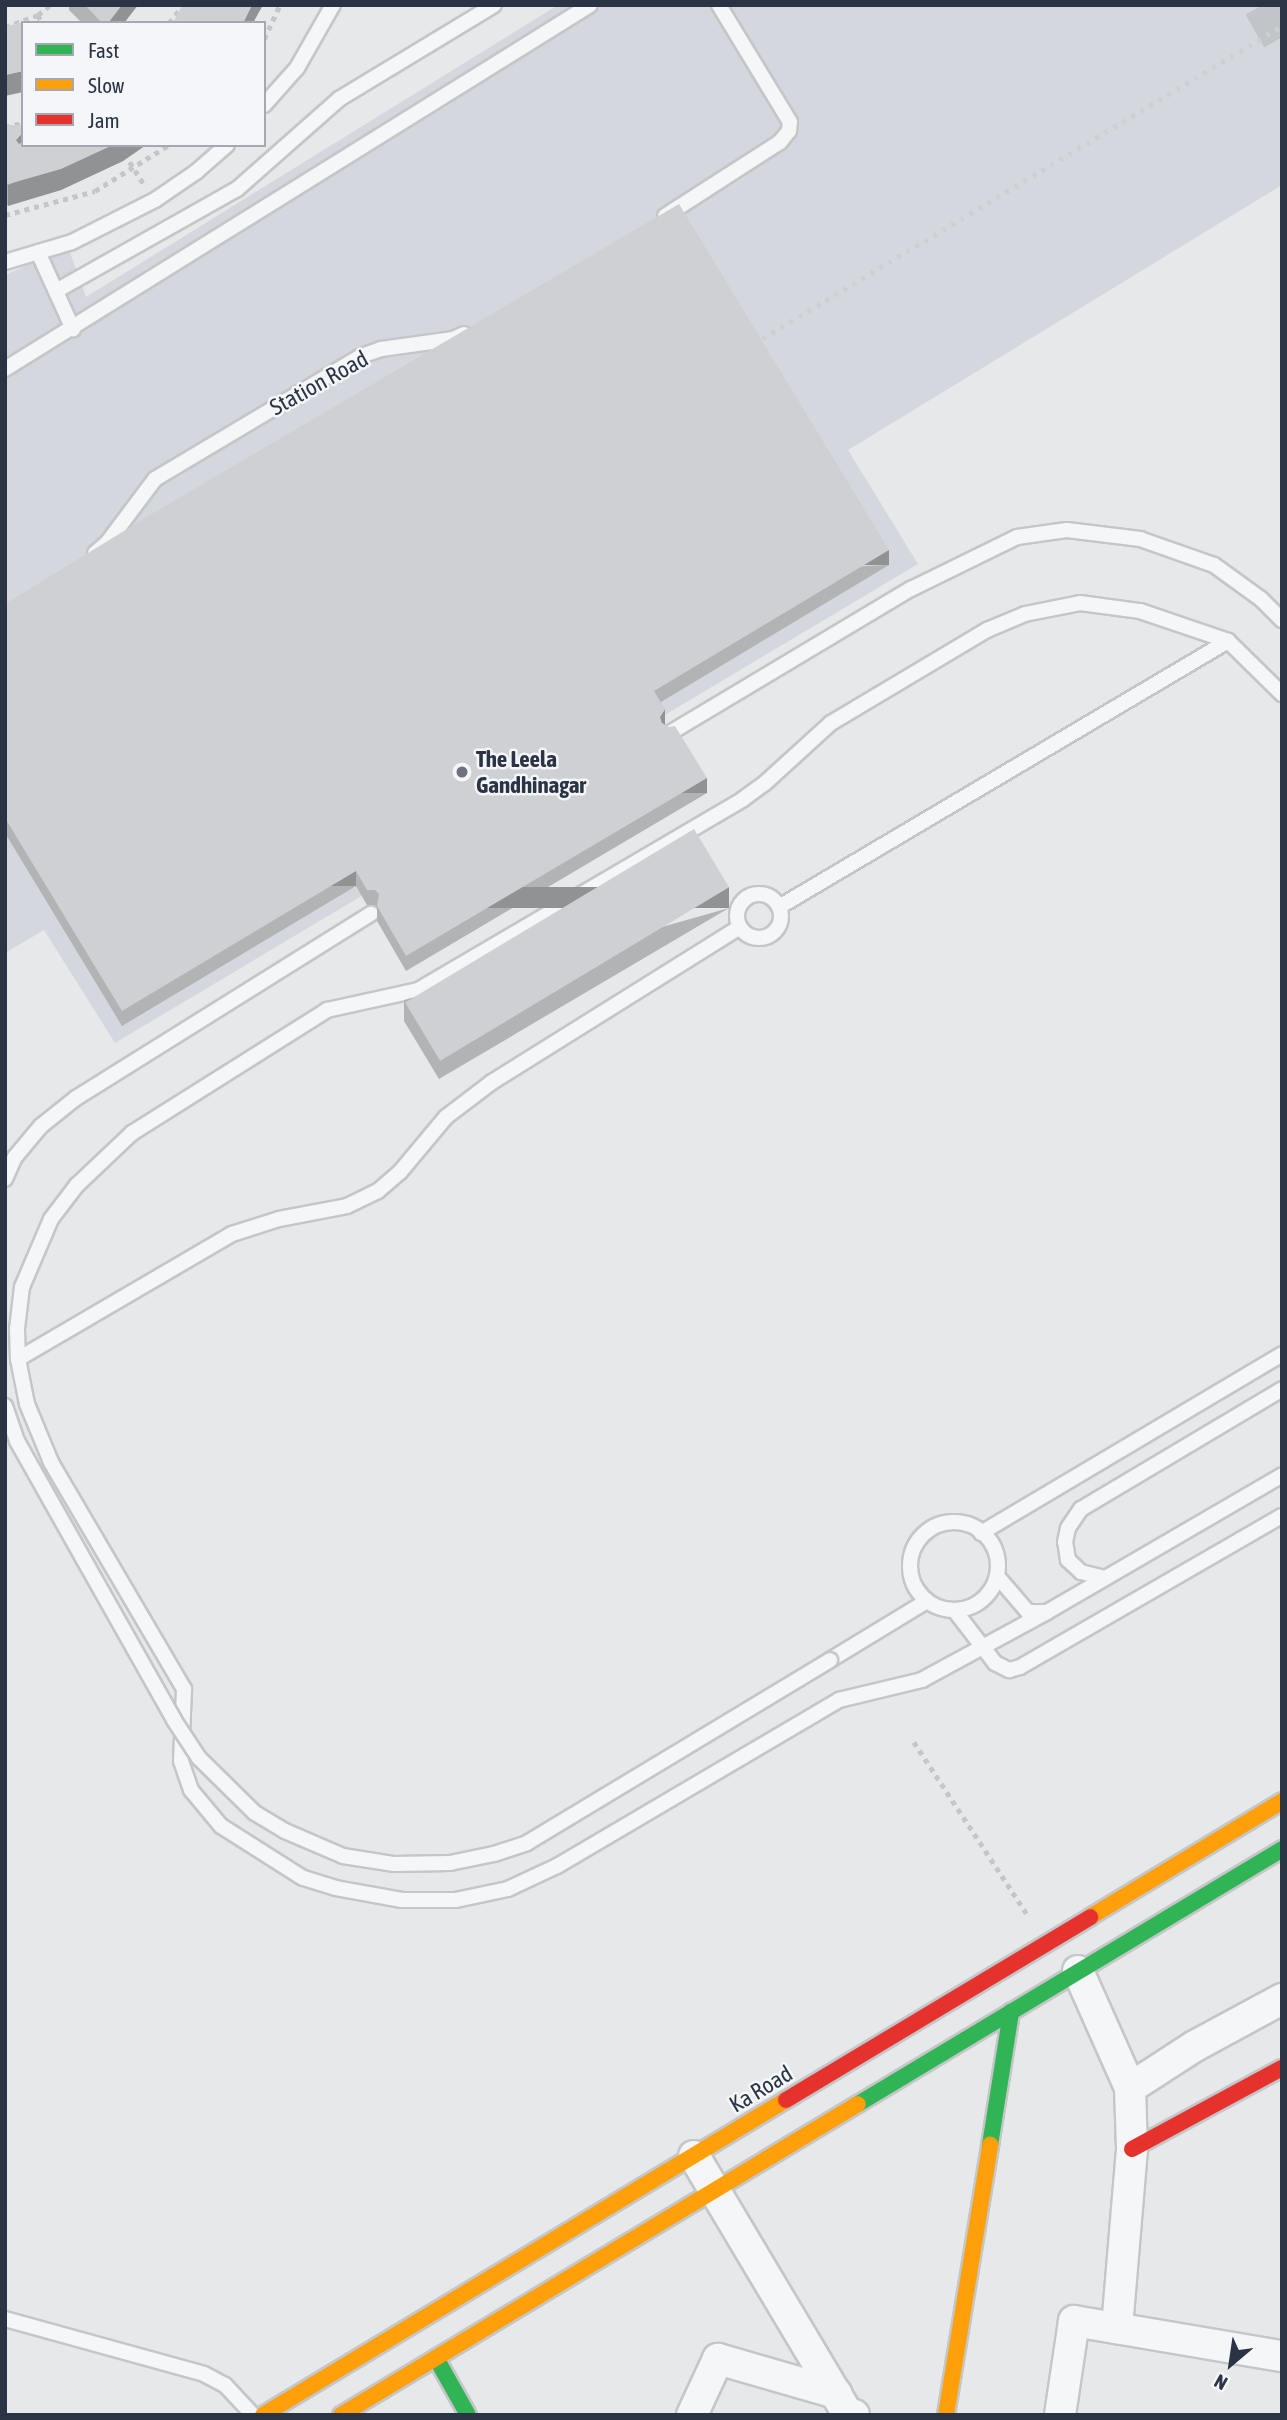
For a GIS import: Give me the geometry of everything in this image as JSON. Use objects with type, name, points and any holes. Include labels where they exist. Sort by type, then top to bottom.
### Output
[{"type":"main road","name":"Ka Road","points":[[263,2415],[1282,1801]]},
{"type":"main road","points":[[341,2415],[1282,1849]]},
{"type":"main road","points":[[946,2415],[1011,2012]]},
{"type":"main road","points":[[1132,2148],[1282,2068]]},
{"type":"main road","points":[[436,2358],[468,2415]]},
{"type":"street","points":[[1079,1971],[1130,2088],[1132,2148],[1117,2328]]},
{"type":"street","points":[[1130,2088],[1195,2046],[1282,1999]]},
{"type":"street","points":[[694,2156],[847,2409]]},
{"type":"street","points":[[1060,2415],[1074,2321],[1282,2357]]},
{"type":"street","points":[[692,2415],[718,2359],[847,2409]]},
{"type":"lane","points":[[266,103],[297,68],[333,5]]},
{"type":"lane","points":[[55,291],[237,189],[339,99],[474,11],[494,5]]},
{"type":"lane","points":[[5,369],[590,5]]},
{"type":"lane","points":[[651,224],[780,142],[789,131],[790,122],[719,5]]},
{"type":"lane","points":[[5,262],[72,242],[155,200],[196,172],[225,147]]},
{"type":"lane","points":[[38,252],[73,329]]},
{"type":"lane","name":"Station Road","points":[[81,563],[107,543],[155,479],[361,356],[381,349],[453,339],[474,328]]},
{"type":"lane","points":[[670,733],[911,589],[1017,537],[1067,530],[1140,539],[1214,565],[1261,599],[1282,620]]},
{"type":"lane","points":[[1282,694],[1227,641],[1140,611],[1080,603],[1025,614],[988,630],[831,723],[765,783],[743,799],[418,990],[327,1010],[132,1133],[77,1185],[51,1219],[22,1287],[17,1329],[18,1359],[27,1404],[51,1462],[184,1689],[181,1761],[191,1790],[221,1826],[303,1878],[336,1888],[402,1900],[443,1900],[508,1889],[557,1866],[839,1700],[922,1680],[1047,1612],[1282,1475]]},
{"type":"lane","points":[[779,907],[1227,641]]},
{"type":"lane","points":[[748,896],[769,896],[779,907],[777,928],[766,937],[751,937],[740,927],[736,914],[742,900],[748,896]]},
{"type":"lane","points":[[5,1179],[15,1157],[41,1126],[76,1098],[371,914]]},
{"type":"lane","points":[[18,1359],[232,1234],[279,1219],[347,1206],[378,1191],[400,1172],[446,1117],[492,1082],[740,927]]},
{"type":"lane","points":[[981,1532],[1282,1354]]},
{"type":"lane","points":[[1105,1578],[1080,1572],[1068,1560],[1065,1549],[1074,1517],[1092,1502],[1282,1389]]},
{"type":"lane","points":[[5,1406],[17,1441],[174,1720],[199,1758],[255,1813],[302,1840],[343,1856],[394,1864],[450,1863],[494,1854],[527,1843],[927,1601]]},
{"type":"lane","points":[[955,1611],[995,1663],[1009,1670],[1020,1667],[1282,1516]]},
{"type":"lane","points":[[997,1576],[982,1601],[955,1611],[927,1601],[917,1590],[911,1570],[914,1549],[922,1536],[947,1523],[961,1523],[981,1532],[994,1548],[997,1576],[1028,1612],[1047,1612]]},
{"type":"lane","points":[[5,2319],[204,2374],[225,2385],[253,2415]]},
{"type":"path","points":[[22,21],[38,15],[50,5]]},
{"type":"path","points":[[171,21],[183,5]]},
{"type":"path","points":[[266,35],[280,5]]},
{"type":"path","points":[[38,15],[41,21]]},
{"type":"path","points":[[120,147],[132,168]]},
{"type":"path","points":[[5,215],[95,191],[166,147]]},
{"type":"path","points":[[914,1742],[1047,1944]]},
{"type":"shaded area","points":[[558,5],[1282,5],[1282,185],[848,450],[918,564],[115,1043],[44,930],[5,953],[5,275],[68,247],[86,297]]},
{"type":"building","points":[[85,5],[122,5],[110,21],[100,21]]},
{"type":"building","points":[[182,5],[252,5],[244,21],[174,21]]},
{"type":"building","points":[[21,22],[21,71],[5,75],[5,27]]},
{"type":"building","points":[[5,125],[21,125],[21,134],[16,140],[19,144],[21,142],[21,147],[109,147],[61,169],[5,185]]},
{"type":"building","points":[[679,204],[889,550],[654,691],[665,709],[660,717],[662,723],[669,727],[675,726],[707,778],[406,956],[377,906],[379,894],[375,890],[367,890],[356,871],[122,1011],[5,818],[5,604],[145,518]]},
{"type":"building","points":[[694,829],[729,887],[440,1061],[405,1003]]},
{"type":"tunnel","points":[[1262,5],[1282,40]]},
{"type":"railway","points":[[745,349],[1282,26]]},
{"type":"traffic: fast","points":[[858,2104],[1282,1849]]},
{"type":"traffic: fast","points":[[990,2145],[1011,2012]]},
{"type":"traffic: fast","points":[[436,2358],[468,2415]]},
{"type":"traffic: slow","points":[[1090,1917],[1282,1801]]},
{"type":"traffic: slow","points":[[263,2415],[786,2100]]},
{"type":"traffic: slow","points":[[341,2415],[858,2104]]},
{"type":"traffic: slow","points":[[946,2415],[990,2145]]},
{"type":"traffic: jam","points":[[786,2100],[1090,1917]]},
{"type":"traffic: jam","points":[[1132,2149],[1282,2068]]},
{"type":"place","name":"The Leela Gandhinagar","points":[[462,772]]}]
